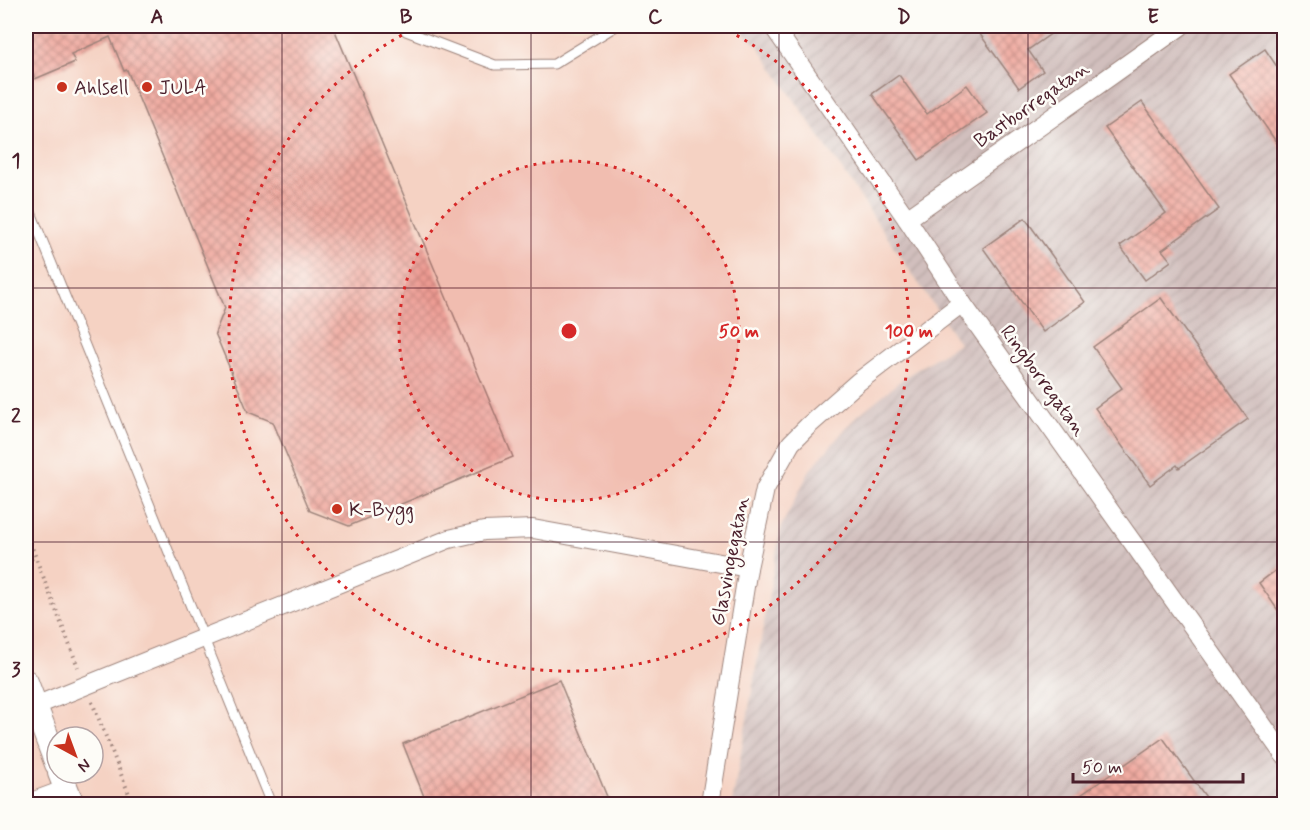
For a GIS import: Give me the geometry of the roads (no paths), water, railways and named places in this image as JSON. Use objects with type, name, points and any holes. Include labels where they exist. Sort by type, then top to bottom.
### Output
[{"type":"street","name":"Ringborregatan","points":[[773,26],[907,219],[962,303],[1284,755]]},
{"type":"street","name":"Bastborregatan","points":[[907,219],[1181,26]]},
{"type":"street","name":"Glasvingegatan","points":[[710,804],[748,568],[765,489],[791,443],[808,426],[858,382],[962,303]]},
{"type":"street","points":[[35,706],[449,539],[484,531],[533,529],[748,568]]},
{"type":"street","points":[[26,682],[45,732]]},
{"type":"street","points":[[26,804],[66,789]]},
{"type":"lane","points":[[405,32],[495,66],[554,64],[616,26]]},
{"type":"lane","points":[[26,200],[271,804]]},
{"type":"place","name":"Ahlsell","points":[[62,87]]},
{"type":"place","name":"JULA","points":[[147,87]]},
{"type":"place","name":"K-Bygg","points":[[337,509]]}]
